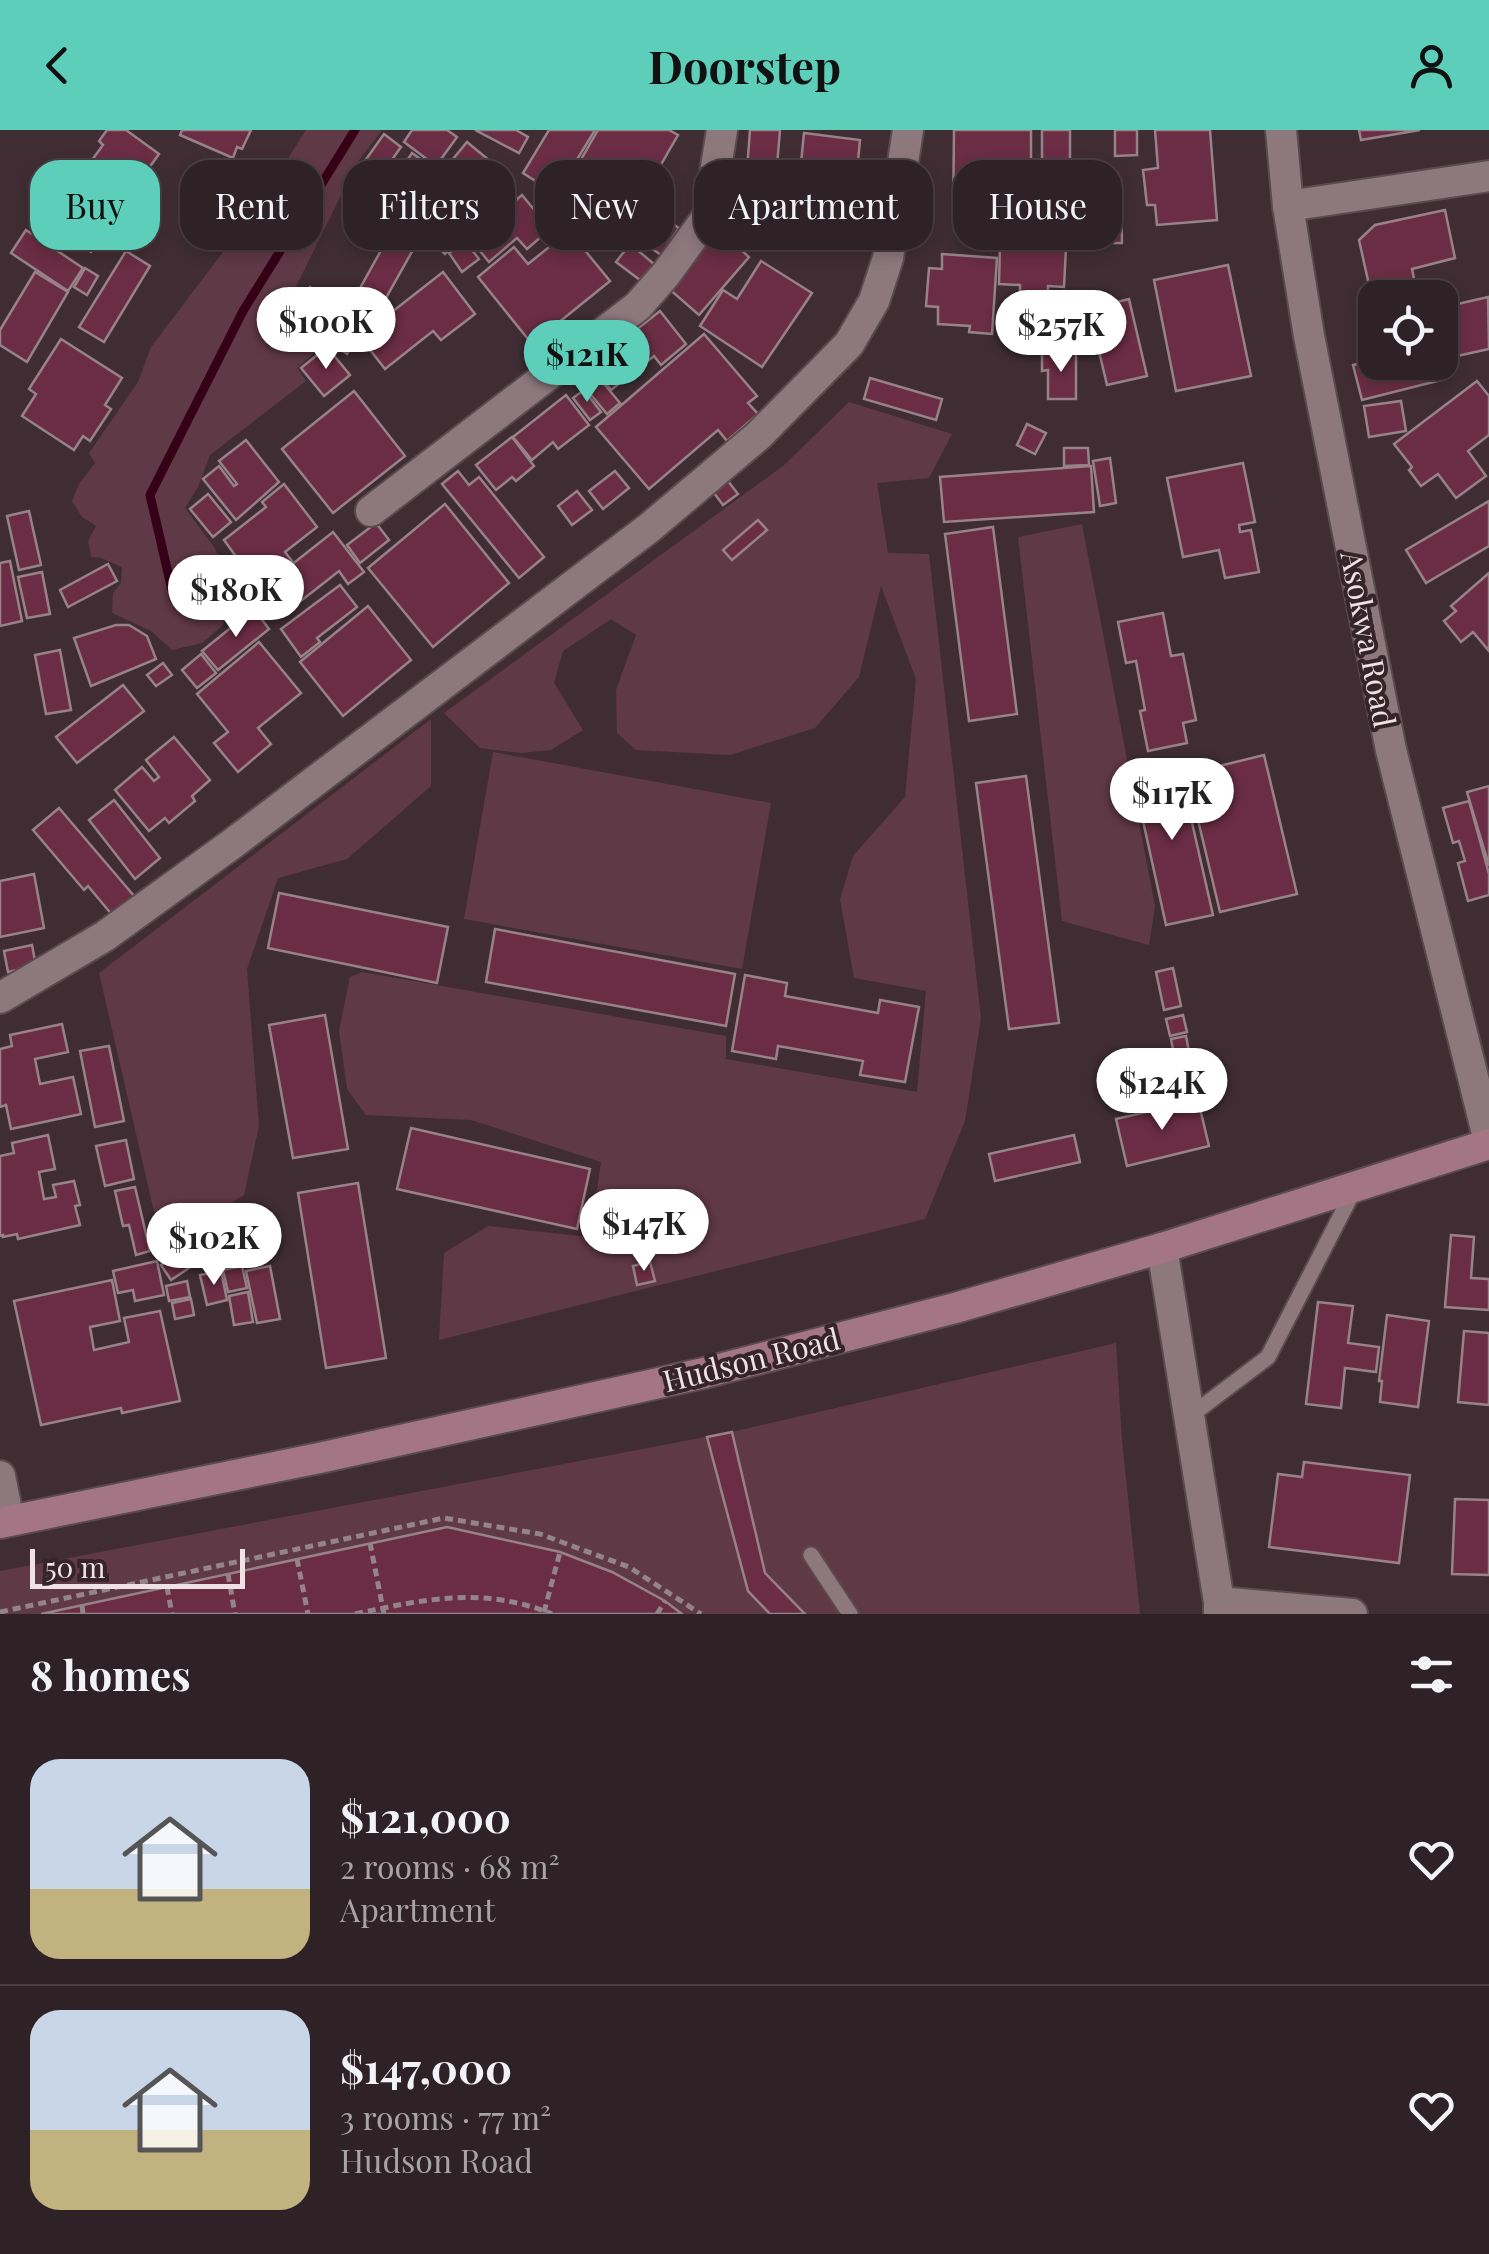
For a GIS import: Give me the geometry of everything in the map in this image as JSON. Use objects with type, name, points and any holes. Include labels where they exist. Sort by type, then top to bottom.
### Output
[{"type":"street","points":[[371,511],[638,306],[708,216],[722,130]]},
{"type":"street","points":[[0,998],[105,936],[216,856],[649,528],[758,436],[849,344],[874,300],[888,258],[908,130]]},
{"type":"street","name":"Asokwa Road","points":[[1281,130],[1288,206],[1309,336],[1390,750],[1489,1142]]},
{"type":"street","points":[[1288,206],[1489,176]]},
{"type":"street","name":"Hudson Road","points":[[4,1522],[324,1457],[704,1372],[955,1308],[1162,1248],[1489,1142]]},
{"type":"street","points":[[1162,1248],[1219,1608],[1352,1614]]},
{"type":"street","points":[[0,1476],[4,1522]]},
{"type":"lane","points":[[1190,1416],[1268,1357],[1356,1186]]},
{"type":"lane","points":[[811,1556],[850,1614]]},
{"type":"path","points":[[0,1612],[444,1518],[540,1534],[629,1567],[701,1614]]},
{"type":"path","points":[[370,1544],[383,1611]]},
{"type":"path","points":[[544,1612],[560,1552]]},
{"type":"path","points":[[297,1559],[308,1614]]},
{"type":"path","points":[[228,1574],[235,1614]]},
{"type":"path","points":[[167,1586],[172,1614]]},
{"type":"path","points":[[354,1614],[464,1596],[504,1600],[552,1614]]},
{"type":"path","points":[[656,1614],[665,1600]]},
{"type":"path","points":[[82,1605],[84,1614]]},
{"type":"shaded area","points":[[306,130],[382,130],[359,160],[343,160],[343,191],[323,232],[323,160],[287,160]]},
{"type":"shaded area","points":[[225,250],[314,250],[283,313],[320,348],[297,368],[306,381],[210,455],[185,508],[214,547],[225,568],[233,599],[223,625],[202,643],[172,650],[151,631],[112,613],[113,593],[121,583],[122,567],[91,557],[88,541],[96,526],[82,517],[72,501],[95,463],[89,453],[138,382],[151,347]]},
{"type":"shaded area","points":[[849,402],[952,434],[929,478],[877,483],[888,553],[929,554],[981,1018],[965,1121],[925,1219],[439,1340],[444,1253],[488,1226],[590,1237],[601,1162],[471,1120],[366,1115],[347,1089],[339,1031],[350,977],[362,972],[726,1036],[726,1059],[917,1092],[926,991],[854,978],[840,899],[853,856],[905,797],[916,679],[881,586],[859,677],[815,728],[730,755],[636,750],[617,733],[616,690],[636,635],[611,619],[563,651],[554,683],[583,730],[551,750],[521,753],[480,748],[444,713],[783,466]]},
{"type":"shaded area","points":[[1082,524],[1155,906],[1149,945],[1062,921],[1018,537]]},
{"type":"shaded area","points":[[431,719],[431,786],[347,859],[278,878],[247,969],[259,1126],[244,1195],[204,1220],[160,1238],[99,973]]},
{"type":"shaded area","points":[[493,752],[771,803],[742,969],[464,919]]},
{"type":"shaded area","points":[[1116,1343],[1140,1614],[0,1614],[0,1571],[732,1432]]},
{"type":"building","points":[[107,130],[126,130],[159,154],[155,160],[92,160],[103,145],[99,141]]},
{"type":"building","points":[[182,130],[251,130],[233,158],[180,135]]},
{"type":"building","points":[[412,130],[447,130],[457,137],[440,160],[428,160],[404,142]]},
{"type":"building","points":[[475,130],[516,130],[528,137],[519,153]]},
{"type":"building","points":[[549,130],[595,130],[577,160],[535,160],[535,181],[523,173]]},
{"type":"building","points":[[598,130],[669,130],[678,135],[664,160],[581,160]]},
{"type":"building","points":[[750,130],[780,130],[777,160],[748,160]]},
{"type":"building","points":[[954,130],[1031,130],[1031,160],[954,160]]},
{"type":"building","points":[[1042,130],[1070,130],[1070,160],[1042,160]]},
{"type":"building","points":[[1115,130],[1137,130],[1137,155],[1115,156]]},
{"type":"building","points":[[1155,130],[1210,130],[1217,220],[1157,225],[1155,205],[1147,205],[1143,170],[1158,168]]},
{"type":"building","points":[[1359,130],[1420,130],[1361,140]]},
{"type":"building","points":[[804,133],[860,140],[858,160],[801,160]]},
{"type":"building","points":[[384,134],[401,147],[392,160],[366,160]]},
{"type":"building","points":[[467,142],[489,160],[452,160]]},
{"type":"building","points":[[522,195],[535,211],[535,242],[527,249],[515,240],[515,201]]},
{"type":"building","points":[[1445,210],[1455,258],[1412,269],[1414,280],[1368,280],[1359,240],[1375,225]]},
{"type":"building","points":[[26,230],[30,233],[30,250],[56,250],[83,268],[68,291],[11,253]]},
{"type":"building","points":[[515,248],[528,264],[545,250],[585,250],[610,281],[532,344],[478,277]]},
{"type":"building","points":[[381,250],[413,250],[378,312],[354,299]]},
{"type":"building","points":[[472,250],[479,259],[462,272],[449,253]]},
{"type":"building","points":[[479,250],[503,250],[489,262]]},
{"type":"building","points":[[625,250],[637,250],[654,264],[640,280],[616,262]]},
{"type":"building","points":[[701,250],[741,250],[749,257],[699,315],[668,288]]},
{"type":"building","points":[[1000,250],[1066,250],[1064,287],[1048,286],[1048,295],[1020,293],[1020,285],[999,284]]},
{"type":"building","points":[[126,251],[150,266],[104,342],[79,327]]},
{"type":"building","points":[[942,254],[997,258],[992,334],[969,332],[970,326],[938,324],[938,307],[926,306],[929,268],[942,269]]},
{"type":"building","points":[[761,261],[812,293],[762,367],[700,326],[723,290],[737,299]]},
{"type":"building","points":[[1228,265],[1251,376],[1176,391],[1154,280]]},
{"type":"building","points":[[85,268],[98,276],[87,295],[74,287]]},
{"type":"building","points":[[35,272],[68,292],[27,362],[0,345],[0,330]]},
{"type":"building","points":[[443,272],[475,314],[441,340],[433,331],[385,369],[360,337]]},
{"type":"building","points":[[310,287],[345,310],[326,339],[291,315]]},
{"type":"building","points":[[1488,297],[1489,349],[1458,356],[1458,304]]},
{"type":"building","points":[[1129,299],[1147,376],[1107,385],[1089,309]]},
{"type":"building","points":[[353,306],[371,319],[347,354],[329,341]]},
{"type":"building","points":[[660,311],[686,344],[661,365],[654,356],[611,390],[591,365]]},
{"type":"building","points":[[704,334],[757,396],[748,403],[758,414],[727,441],[718,430],[649,489],[596,427]]},
{"type":"building","points":[[61,339],[122,378],[105,405],[111,409],[90,441],[83,436],[74,450],[22,416],[36,394],[29,389]]},
{"type":"building","points":[[327,347],[350,375],[324,396],[301,368]]},
{"type":"building","points":[[1076,352],[1076,399],[1048,399],[1048,370],[1042,371],[1042,353]]},
{"type":"building","points":[[1358,364],[1358,380],[1441,380],[1362,400],[1353,365]]},
{"type":"building","points":[[590,367],[620,403],[607,414],[577,378]]},
{"type":"building","points":[[870,378],[942,399],[936,420],[864,399]]},
{"type":"building","points":[[1477,381],[1489,396],[1489,435],[1468,451],[1486,476],[1456,498],[1438,474],[1421,486],[1394,444]]},
{"type":"building","points":[[584,390],[601,412],[590,420],[573,398]]},
{"type":"building","points":[[354,391],[405,456],[333,513],[282,449]]},
{"type":"building","points":[[566,395],[589,425],[558,449],[553,442],[532,460],[513,437]]},
{"type":"building","points":[[1401,401],[1406,431],[1369,437],[1364,406]]},
{"type":"building","points":[[1027,424],[1046,433],[1035,454],[1017,445]]},
{"type":"building","points":[[512,437],[534,466],[516,481],[512,477],[496,490],[476,465]]},
{"type":"building","points":[[246,440],[279,482],[236,520],[203,479],[219,466],[234,486],[237,484],[219,461]]},
{"type":"building","points":[[1064,448],[1088,448],[1089,465],[1064,466]]},
{"type":"building","points":[[1110,458],[1116,503],[1100,506],[1093,461]]},
{"type":"building","points":[[1243,463],[1255,522],[1239,525],[1240,532],[1251,530],[1259,572],[1225,578],[1219,550],[1183,557],[1167,478]]},
{"type":"building","points":[[1091,466],[1094,512],[944,522],[940,477]]},
{"type":"building","points":[[458,471],[469,485],[479,477],[544,557],[519,578],[442,484]]},
{"type":"building","points":[[615,471],[629,488],[603,509],[589,491]]},
{"type":"building","points":[[728,481],[738,494],[723,505],[714,493]]},
{"type":"building","points":[[284,484],[317,527],[285,552],[292,561],[258,587],[224,540],[266,507],[262,502]]},
{"type":"building","points":[[577,491],[592,510],[572,525],[558,506]]},
{"type":"building","points":[[208,494],[231,522],[213,537],[190,509]]},
{"type":"building","points":[[1489,501],[1489,546],[1426,583],[1406,550]]},
{"type":"building","points":[[445,504],[509,583],[433,647],[368,568]]},
{"type":"building","points":[[29,511],[41,565],[19,570],[7,516]]},
{"type":"building","points":[[758,520],[767,530],[732,560],[723,550]]},
{"type":"building","points":[[376,523],[389,540],[360,563],[347,545]]},
{"type":"building","points":[[993,527],[1017,714],[969,721],[945,534]]},
{"type":"building","points":[[333,532],[364,572],[348,584],[339,571],[297,604],[276,577]]},
{"type":"building","points":[[10,561],[22,621],[0,626],[0,563]]},
{"type":"building","points":[[108,564],[117,581],[68,607],[60,590]]},
{"type":"building","points":[[42,572],[50,614],[27,618],[18,577]]},
{"type":"building","points":[[1489,573],[1489,651],[1473,632],[1461,642],[1444,621],[1456,611],[1451,606]]},
{"type":"building","points":[[340,585],[357,607],[317,638],[320,642],[301,657],[281,629]]},
{"type":"building","points":[[368,606],[411,660],[343,716],[300,662]]},
{"type":"building","points":[[254,609],[269,629],[218,670],[202,651]]},
{"type":"building","points":[[1163,613],[1171,656],[1183,654],[1196,720],[1183,723],[1187,743],[1148,751],[1136,661],[1126,663],[1118,622]]},
{"type":"building","points":[[129,625],[147,636],[156,659],[91,686],[74,638]]},
{"type":"building","points":[[259,642],[301,693],[258,728],[271,744],[238,772],[214,743],[228,732],[197,694]]},
{"type":"building","points":[[60,650],[71,710],[46,714],[35,655]]},
{"type":"building","points":[[201,654],[216,673],[197,688],[182,670]]},
{"type":"building","points":[[163,663],[172,675],[156,686],[147,675]]},
{"type":"building","points":[[123,685],[144,711],[77,763],[56,737]]},
{"type":"building","points":[[174,737],[210,780],[192,796],[195,801],[169,823],[165,818],[149,831],[115,790],[142,767],[154,781],[159,777],[146,760]]},
{"type":"building","points":[[1264,755],[1297,894],[1220,912],[1187,774]]},
{"type":"building","points":[[1178,761],[1213,915],[1166,925],[1132,771]]},
{"type":"building","points":[[1026,776],[1059,1023],[1009,1029],[976,783]]},
{"type":"building","points":[[1489,786],[1489,866],[1467,792]]},
{"type":"building","points":[[114,800],[160,858],[135,879],[89,820]]},
{"type":"building","points":[[1469,801],[1489,874],[1489,895],[1468,901],[1458,863],[1465,861],[1459,841],[1453,843],[1443,808]]},
{"type":"building","points":[[59,808],[135,897],[113,916],[88,886],[84,890],[33,830]]},
{"type":"building","points":[[34,874],[44,928],[0,937],[0,881]]},
{"type":"building","points":[[279,893],[448,927],[437,983],[268,948]]},
{"type":"building","points":[[495,929],[735,974],[726,1026],[486,982]]},
{"type":"building","points":[[32,945],[36,966],[8,972],[4,951]]},
{"type":"building","points":[[1173,968],[1181,1006],[1164,1010],[1156,972]]},
{"type":"building","points":[[745,975],[787,983],[785,996],[878,1013],[880,1000],[919,1007],[905,1082],[860,1075],[863,1061],[778,1046],[776,1059],[732,1051]]},
{"type":"building","points":[[325,1015],[348,1149],[293,1158],[269,1025]]},
{"type":"building","points":[[1183,1015],[1187,1032],[1170,1036],[1166,1019]]},
{"type":"building","points":[[62,1024],[68,1052],[35,1059],[40,1084],[73,1077],[81,1114],[11,1129],[6,1105],[0,1107],[0,1049],[12,1046],[10,1035]]},
{"type":"building","points":[[1186,1036],[1189,1052],[1174,1055],[1171,1039]]},
{"type":"building","points":[[109,1046],[124,1121],[95,1127],[80,1051]]},
{"type":"building","points":[[1198,1100],[1209,1146],[1127,1166],[1116,1119]]},
{"type":"building","points":[[411,1128],[590,1169],[577,1229],[397,1189]]},
{"type":"building","points":[[48,1135],[55,1169],[39,1172],[44,1199],[56,1197],[53,1185],[74,1181],[80,1225],[18,1239],[17,1234],[0,1236],[0,1156],[14,1153],[12,1143]]},
{"type":"building","points":[[1074,1135],[1080,1162],[995,1181],[989,1154]]},
{"type":"building","points":[[126,1140],[134,1179],[105,1186],[96,1146]]},
{"type":"building","points":[[358,1183],[386,1358],[326,1368],[298,1193]]},
{"type":"building","points":[[135,1187],[150,1251],[136,1255],[129,1225],[123,1226],[115,1191]]},
{"type":"building","points":[[215,1226],[225,1238],[195,1264],[185,1253]]},
{"type":"building","points":[[1451,1235],[1474,1237],[1471,1278],[1489,1279],[1489,1310],[1445,1307]]},
{"type":"building","points":[[264,1242],[267,1258],[247,1262],[244,1245]]},
{"type":"building","points":[[182,1251],[192,1266],[171,1280],[161,1265]]},
{"type":"building","points":[[157,1261],[164,1295],[135,1301],[133,1290],[118,1293],[113,1271]]},
{"type":"building","points":[[650,1262],[655,1281],[637,1285],[633,1266]]},
{"type":"building","points":[[242,1266],[247,1288],[228,1292],[223,1270]]},
{"type":"building","points":[[270,1266],[280,1319],[257,1323],[246,1271]]},
{"type":"building","points":[[221,1271],[227,1300],[207,1305],[200,1275]]},
{"type":"building","points":[[112,1280],[120,1321],[90,1327],[94,1350],[129,1342],[124,1318],[160,1311],[180,1401],[122,1413],[121,1408],[41,1425],[14,1301]]},
{"type":"building","points":[[187,1281],[190,1297],[169,1301],[166,1286]]},
{"type":"building","points":[[248,1292],[253,1322],[234,1325],[229,1296]]},
{"type":"building","points":[[191,1299],[194,1315],[175,1319],[172,1303]]},
{"type":"building","points":[[1318,1302],[1353,1306],[1348,1343],[1379,1347],[1376,1372],[1345,1368],[1341,1408],[1306,1404]]},
{"type":"building","points":[[1387,1315],[1429,1321],[1418,1407],[1380,1402]]},
{"type":"building","points":[[1464,1331],[1489,1333],[1489,1405],[1458,1402]]},
{"type":"building","points":[[732,1432],[765,1573],[805,1614],[770,1614],[748,1591],[707,1437]]},
{"type":"building","points":[[1304,1462],[1410,1475],[1399,1563],[1269,1547],[1278,1474],[1302,1477]]},
{"type":"building","points":[[1455,1499],[1489,1500],[1489,1575],[1452,1574]]},
{"type":"building","points":[[447,1527],[560,1552],[612,1572],[682,1614],[41,1614]]},
{"type":"waterway","points":[[174,599],[150,495],[243,311],[355,130]]}]
